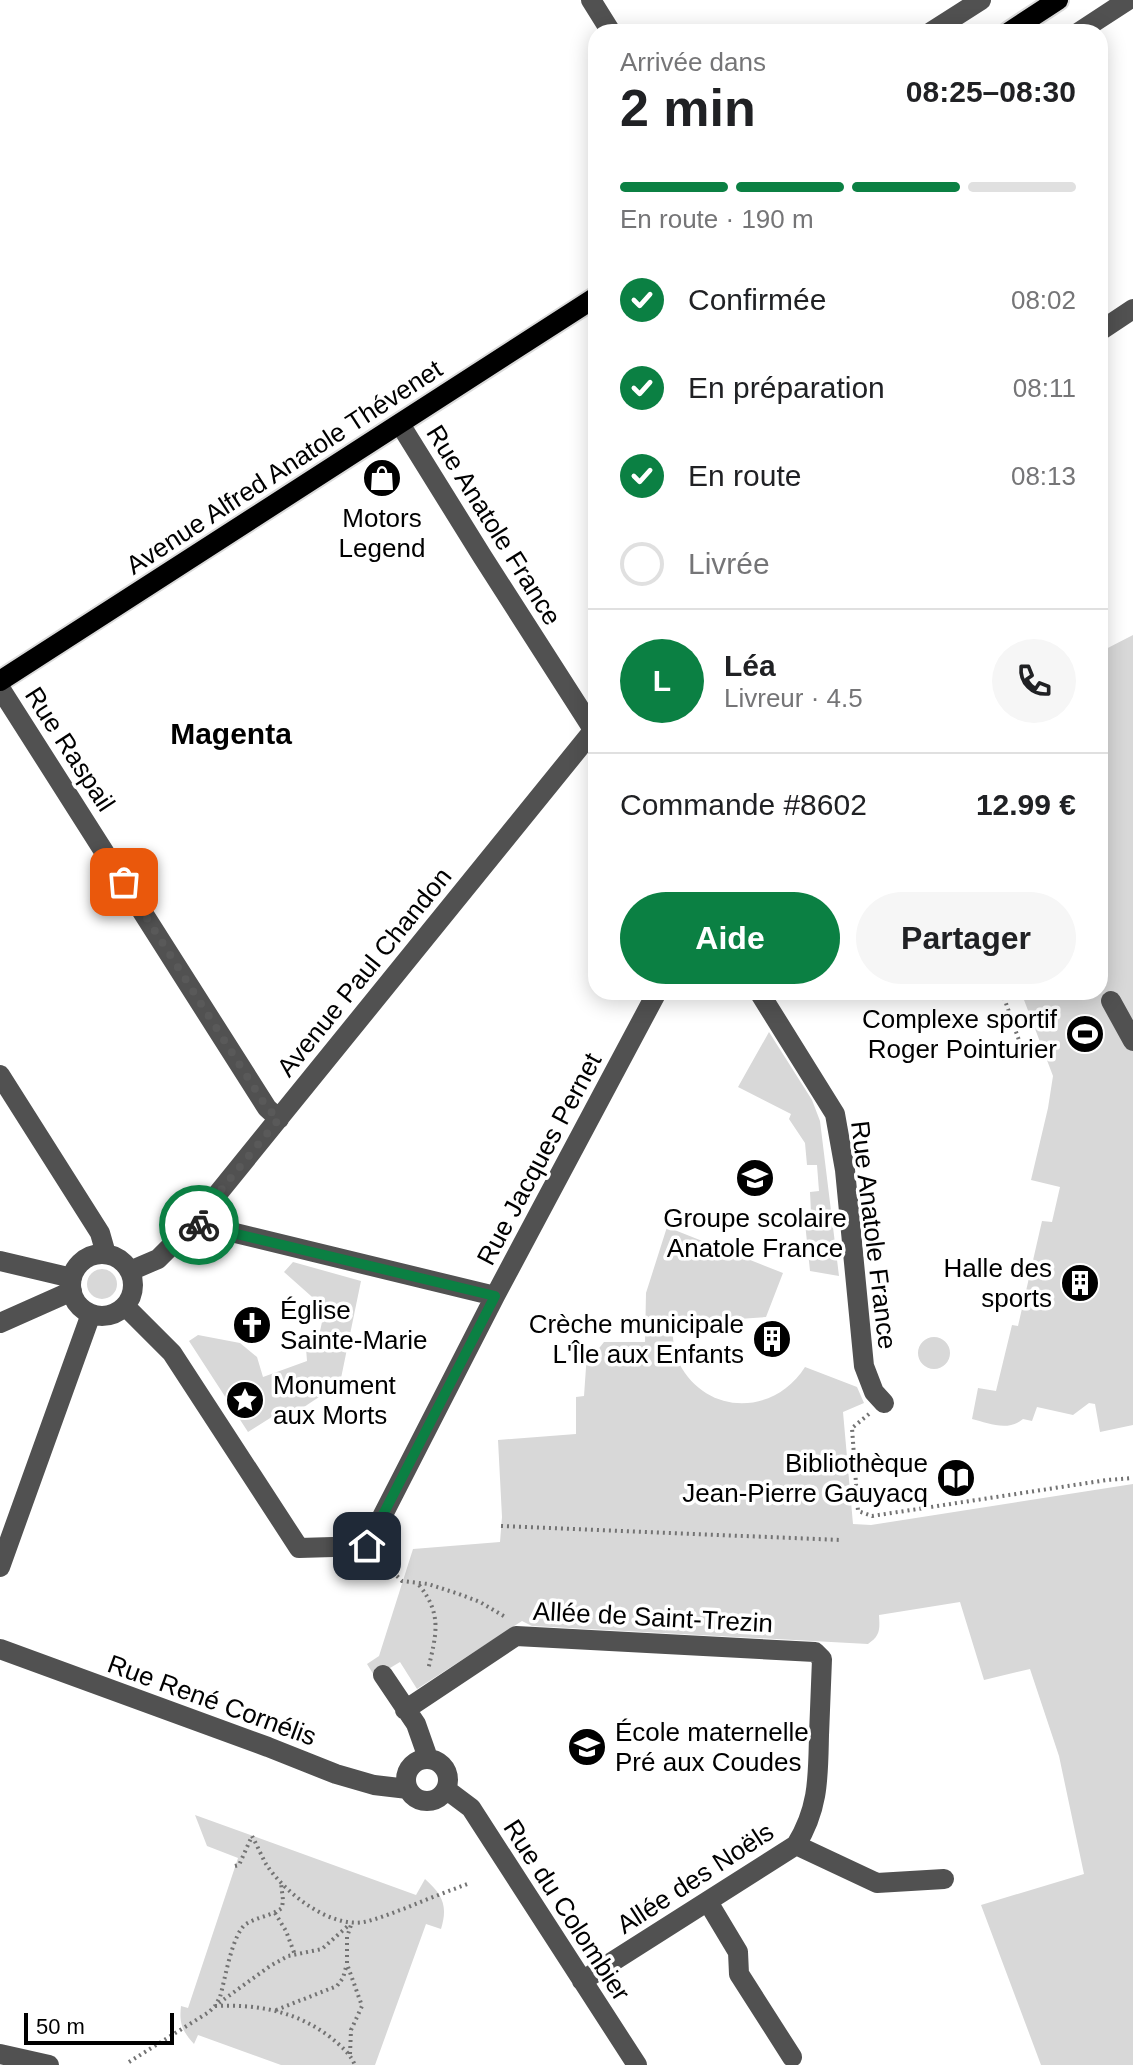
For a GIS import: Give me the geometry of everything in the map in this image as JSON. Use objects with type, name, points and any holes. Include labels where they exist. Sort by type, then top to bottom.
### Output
[{"type":"main road","points":[[1021,24],[1058,0]]},
{"type":"main road","name":"Avenue Alfred Anatole Thévenet","points":[[0,681],[588,302]]},
{"type":"street","points":[[591,0],[606,24]]},
{"type":"street","points":[[944,24],[981,0]]},
{"type":"street","points":[[1091,24],[1128,0]]},
{"type":"street","points":[[1108,326],[1133,309]]},
{"type":"street","name":"Rue Anatole France","points":[[400,424],[588,719]]},
{"type":"street","name":"Rue Raspail","points":[[0,688],[267,1108],[279,1119]]},
{"type":"street","name":"Avenue Paul Chandon","points":[[130,1271],[158,1259],[194,1223],[588,739]]},
{"type":"street","name":"Rue Jacques Pernet","points":[[367,1546],[495,1296],[653,1000]]},
{"type":"street","name":"Rue Anatole France","points":[[764,1000],[835,1114],[845,1170],[864,1366],[874,1392],[884,1403]]},
{"type":"street","points":[[1111,1001],[1133,1041]]},
{"type":"street","points":[[0,1075],[100,1233],[106,1254]]},
{"type":"street","points":[[194,1223],[495,1296]]},
{"type":"street","points":[[97,1254],[106,1254],[116,1257],[130,1271],[133,1291],[125,1306],[108,1316],[91,1314],[79,1305],[72,1285],[75,1270],[81,1262],[97,1254]]},
{"type":"street","points":[[0,1261],[72,1285]]},
{"type":"street","points":[[0,1323],[72,1285]]},
{"type":"street","points":[[125,1306],[172,1353],[299,1548],[367,1546]]},
{"type":"street","points":[[0,1567],[91,1314]]},
{"type":"street","name":"Allée de Saint-Trezin","points":[[405,1710],[516,1636],[815,1652],[822,1659]]},
{"type":"street","name":"Rue René Cornélis","points":[[0,1649],[336,1774],[374,1785],[408,1789]]},
{"type":"street","name":"Allée des Noëls","points":[[582,1981],[796,1845],[812,1812],[818,1790],[822,1659]]},
{"type":"street","points":[[383,1675],[416,1724],[428,1758]]},
{"type":"street","points":[[428,1758],[443,1766],[449,1782],[447,1790],[440,1797],[422,1801],[408,1789],[407,1772],[419,1760],[428,1758]]},
{"type":"street","name":"Rue du Colombier","points":[[447,1790],[471,1808],[637,2065]]},
{"type":"street","points":[[796,1845],[877,1883],[944,1879]]},
{"type":"street","points":[[708,1902],[738,1952],[739,1974],[792,2057]]},
{"type":"street","points":[[0,2054],[49,2065]]},
{"type":"path","points":[[1005,1000],[1021,1046]]},
{"type":"path","points":[[884,1403],[852,1428],[858,1511],[872,1516],[1133,1478]]},
{"type":"path","points":[[501,1526],[841,1540]]},
{"type":"path","points":[[367,1546],[402,1581],[459,1594],[503,1615],[512,1622],[516,1636]]},
{"type":"path","points":[[417,1583],[429,1598],[436,1615],[425,1688],[429,1693]]},
{"type":"path","points":[[235,1866],[239,1865],[252,1836],[266,1864],[281,1881],[306,1904],[345,1922],[383,1917],[470,1883]]},
{"type":"path","points":[[215,2006],[242,1928],[282,1908],[281,1881]]},
{"type":"path","points":[[275,1913],[295,1955]]},
{"type":"path","points":[[129,2062],[209,2012],[256,1974],[288,1956],[322,1949],[351,1922]]},
{"type":"path","points":[[276,2011],[337,1986],[347,1964],[347,1937],[351,1922]]},
{"type":"path","points":[[347,1964],[362,2006],[351,2030],[350,2054],[355,2065]]},
{"type":"path","points":[[215,2006],[253,2006],[276,2011],[316,2027],[350,2054]]},
{"type":"shaded area","name":"Complexe sportif Roger Pointurier","points":[[1133,635],[1133,1425],[1100,1432],[1095,1404],[1089,1403],[1073,1415],[1037,1407],[1032,1421],[1023,1419],[1011,1425],[998,1425],[972,1419],[978,1388],[996,1391],[1012,1325],[1018,1326],[1042,1221],[1052,1222],[1060,1187],[1031,1180],[1053,1076],[1024,1000],[1108,1000],[1108,648]]},
{"type":"shaded area","points":[[769,1032],[812,1100],[820,1121],[839,1276],[810,1271],[804,1213],[811,1212],[810,1192],[819,1191],[817,1165],[807,1165],[805,1143],[789,1119],[791,1114],[738,1087]]},
{"type":"shaded area","points":[[667,1227],[783,1273],[766,1317],[695,1322],[674,1314],[673,1332],[679,1363],[691,1380],[706,1393],[740,1403],[759,1401],[792,1383],[805,1367],[857,1387],[864,1403],[843,1412],[853,1524],[871,1525],[1133,1484],[1133,2065],[1041,2065],[981,1905],[1084,1874],[1059,1756],[1030,1669],[984,1680],[960,1602],[879,1615],[878,1632],[868,1644],[532,1626],[522,1621],[417,1689],[400,1662],[375,1677],[367,1664],[379,1656],[413,1549],[500,1542],[502,1517],[498,1440],[576,1434],[576,1397],[584,1396],[587,1353],[596,1352],[604,1342],[645,1342],[646,1293]]},
{"type":"shaded area","points":[[293,1262],[361,1281],[340,1383],[292,1415],[286,1408],[248,1432],[189,1341],[198,1335],[240,1343],[257,1357],[263,1377],[307,1361],[306,1348],[317,1345],[322,1322],[312,1313],[320,1304],[284,1272]]},
{"type":"shaded area","points":[[102,1269],[113,1273],[117,1284],[113,1295],[102,1299],[91,1295],[87,1284],[91,1273]]},
{"type":"shaded area","points":[[934,1337],[945,1342],[950,1353],[945,1364],[934,1369],[923,1364],[918,1353],[923,1342]]},
{"type":"shaded area","points":[[195,1815],[416,1895],[425,1879],[436,1890],[444,1907],[441,1929],[426,1924],[375,2065],[281,2065],[198,2035],[194,2044],[187,2035],[181,2022],[181,2006],[188,2008],[238,1858],[207,1846]]},
{"type":"way so far","points":[[124,882],[267,1108],[279,1119],[194,1223],[199,1225]]},
{"type":"place","name":"Motors Legend","points":[[382,478]]},
{"type":"place","name":"Complexe sportif Roger Pointurier","points":[[1085,1034]]},
{"type":"place","name":"Groupe scolaire Anatole France","points":[[755,1178]]},
{"type":"place","name":"Halle des sports","points":[[1080,1283]]},
{"type":"place","name":"Église Sainte-Marie","points":[[252,1325]]},
{"type":"place","name":"Crèche municipale L'Île aux Enfants","points":[[772,1339]]},
{"type":"place","name":"Monument aux Morts","points":[[245,1400]]},
{"type":"place","name":"Bibliothèque Jean-Pierre Gauyacq","points":[[956,1478]]},
{"type":"place","name":"École maternelle Pré aux Coudes","points":[[587,1747]]},
{"type":"district","name":"Magenta","points":[[231,734]]},
{"type":"route","points":[[199,1225],[495,1296],[367,1546]]}]
